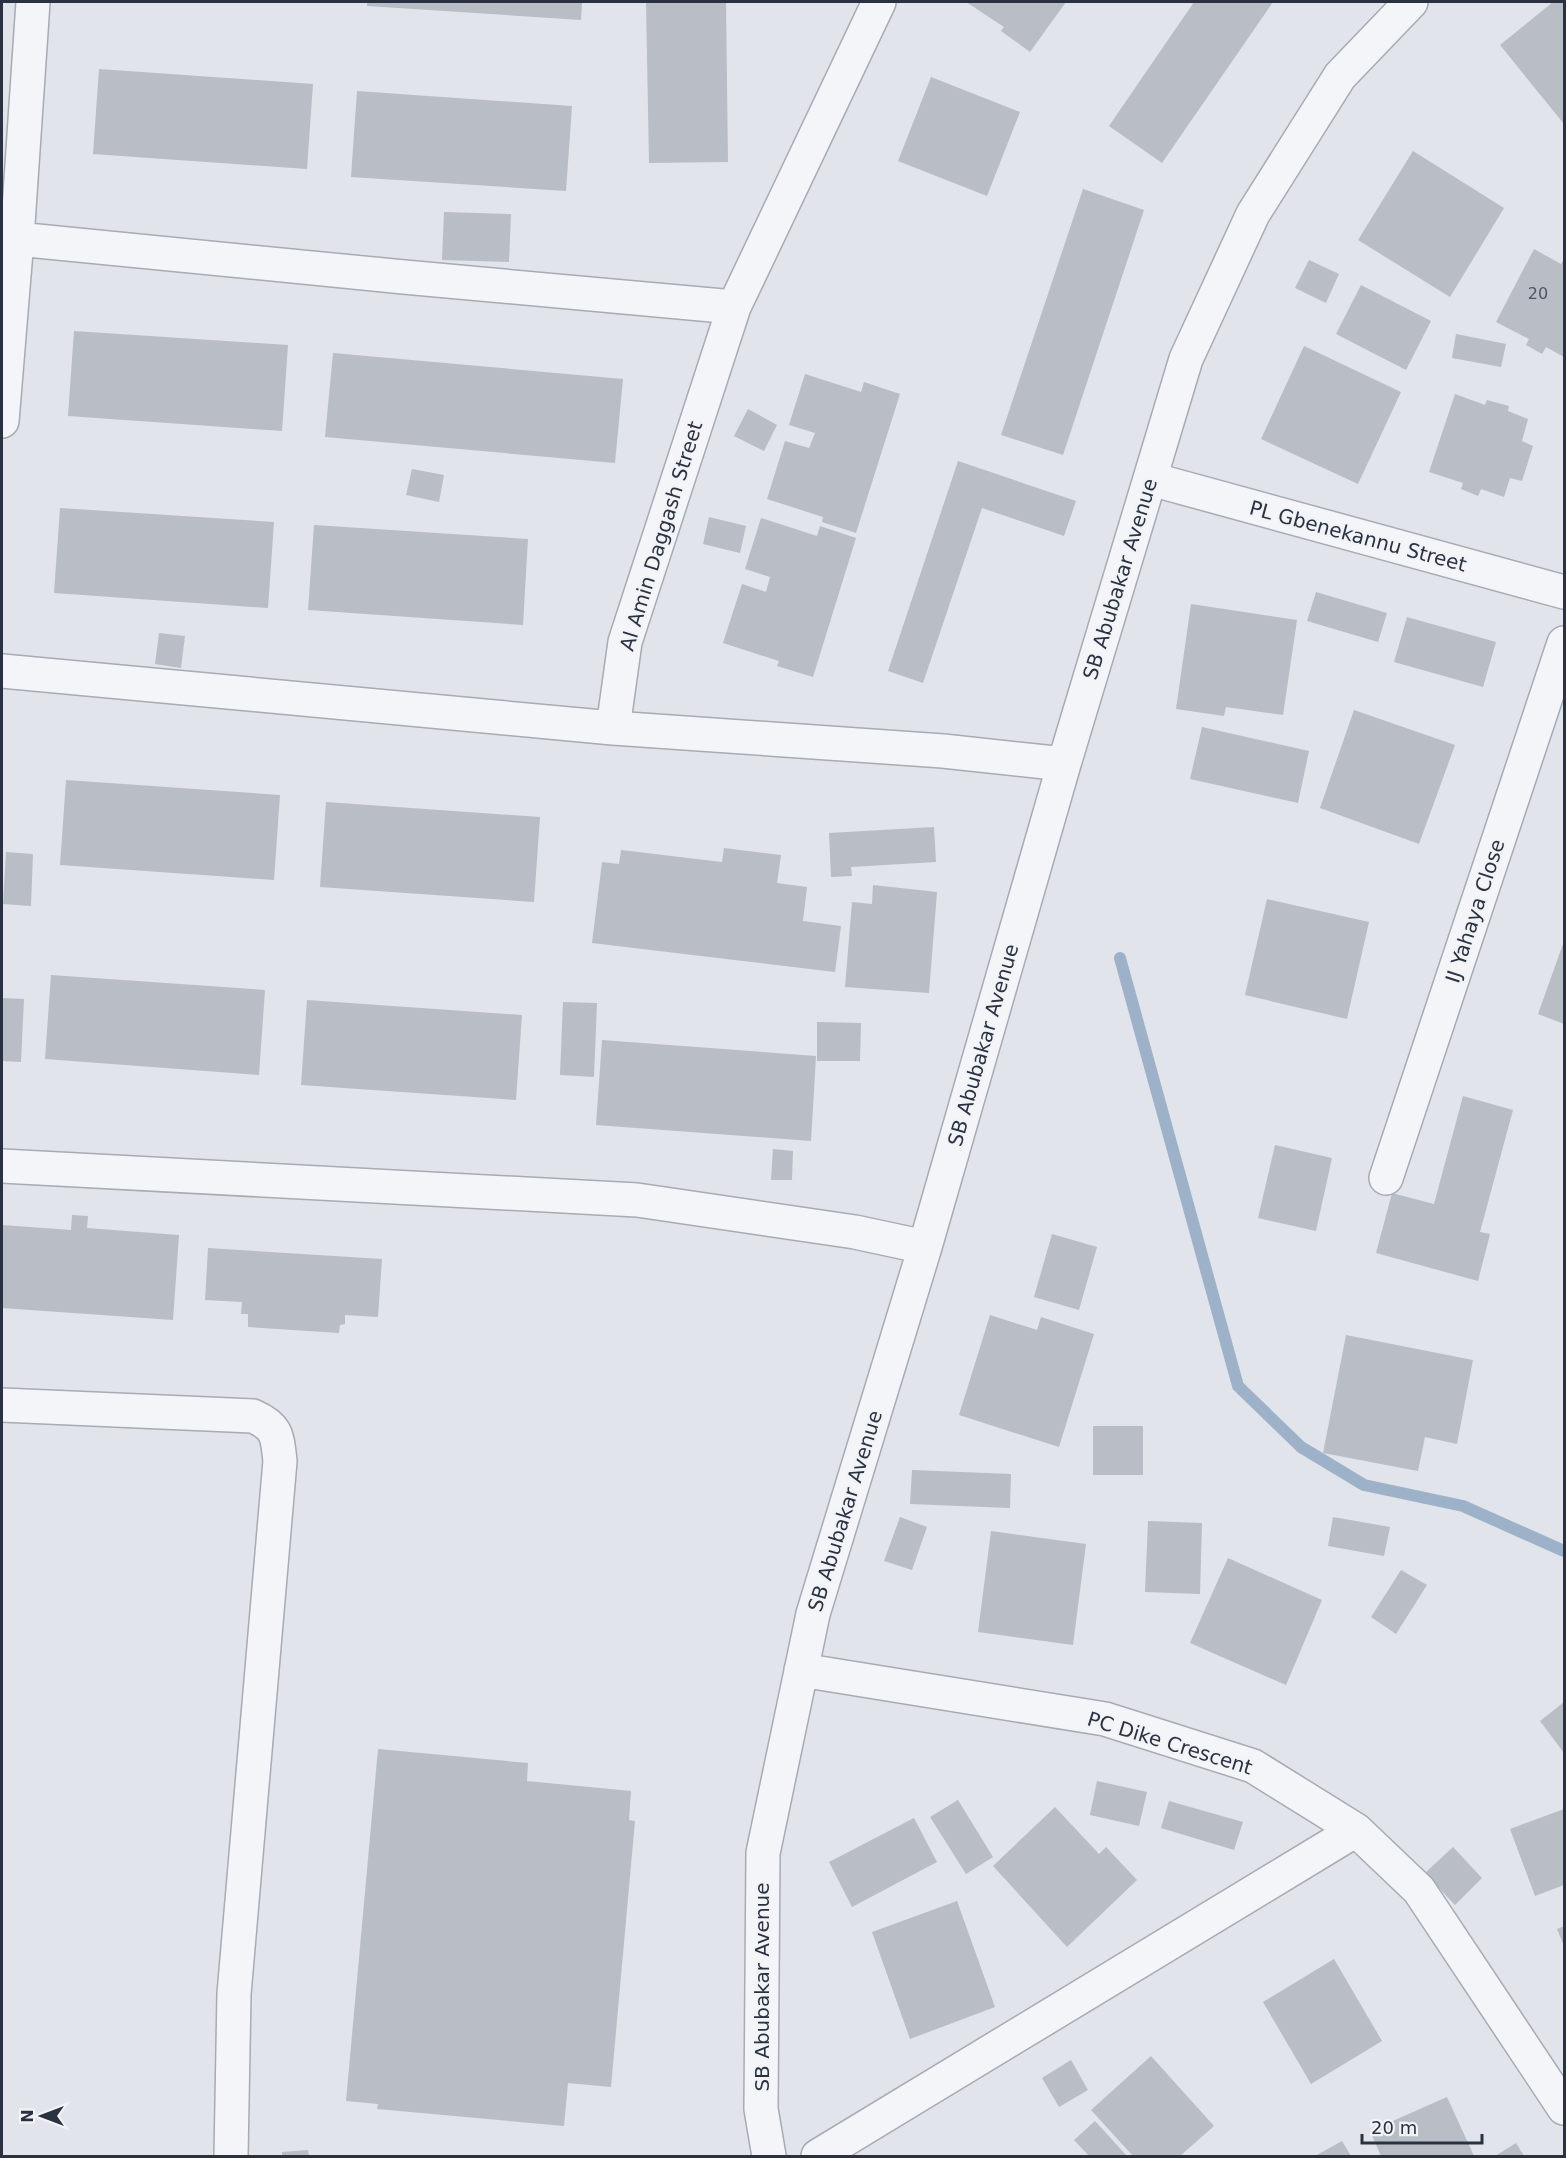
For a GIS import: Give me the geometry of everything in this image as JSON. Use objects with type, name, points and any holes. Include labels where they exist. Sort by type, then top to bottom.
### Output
[{"type":"street","points":[[2,421],[33,2]]},
{"type":"street","name":"Al Amin Daggash Street","points":[[614,728],[625,642],[734,307],[879,2]]},
{"type":"street","name":"SB Abubakar Avenue","points":[[769,2157],[761,2109],[763,1853],[801,1670],[813,1614],[926,1247],[1064,764],[1186,359],[1253,213],[1340,76],[1411,2]]},
{"type":"street","points":[[17,239],[734,307]]},
{"type":"street","name":"PL Gbenekannu Street","points":[[1150,479],[1564,592]]},
{"type":"street","name":"IJ Yahaya Close","points":[[1386,1178],[1564,643]]},
{"type":"street","points":[[2,671],[614,728],[943,751],[1064,764]]},
{"type":"street","points":[[2,1166],[637,1200],[855,1232],[926,1247]]},
{"type":"street","points":[[2,1405],[253,1416],[268,1422],[278,1438],[280,1461],[234,1994],[231,2157]]},
{"type":"street","name":"PC Dike Crescent","points":[[801,1670],[1105,1719],[1253,1766],[1356,1830],[1419,1890],[1564,2108]]},
{"type":"street","points":[[818,2157],[1356,1830]]},
{"type":"building","points":[[367,2],[582,2],[581,20],[367,6]]},
{"type":"building","points":[[646,2],[726,2],[728,162],[649,163]]},
{"type":"building","points":[[966,2],[1066,2],[1030,52],[1001,31],[1004,27]]},
{"type":"building","points":[[1194,2],[1273,2],[1162,163],[1109,126]]},
{"type":"building","points":[[1553,2],[1564,2],[1564,124],[1500,45]]},
{"type":"building","points":[[99,69],[313,84],[307,169],[93,154]]},
{"type":"building","points":[[931,77],[1020,112],[987,196],[898,161]]},
{"type":"building","points":[[357,91],[572,106],[566,191],[351,177]]},
{"type":"building","points":[[1413,151],[1504,208],[1450,297],[1358,240]]},
{"type":"building","points":[[1083,189],[1144,210],[1063,455],[1001,435]]},
{"type":"building","points":[[444,212],[511,214],[509,262],[442,260]]},
{"type":"building","points":[[1534,249],[1561,264],[1564,259],[1564,357],[1546,347],[1542,354],[1526,345],[1529,339],[1496,322]]},
{"type":"building","points":[[1309,260],[1339,274],[1326,303],[1295,288]]},
{"type":"building","points":[[1361,285],[1431,321],[1406,370],[1336,334]]},
{"type":"building","points":[[74,331],[288,345],[282,431],[68,416]]},
{"type":"building","points":[[1456,334],[1506,344],[1501,367],[1452,358]]},
{"type":"building","points":[[1304,346],[1401,392],[1358,484],[1261,439]]},
{"type":"building","points":[[333,353],[623,379],[615,463],[325,437]]},
{"type":"building","points":[[805,374],[861,392],[864,382],[900,394],[856,533],[822,522],[823,517],[767,499],[785,441],[809,448],[815,433],[789,425]]},
{"type":"building","points":[[1455,394],[1485,405],[1487,400],[1509,406],[1508,411],[1528,419],[1522,441],[1533,446],[1522,481],[1510,478],[1504,497],[1481,489],[1478,496],[1461,489],[1463,483],[1429,472]]},
{"type":"building","points":[[748,409],[777,425],[764,451],[734,436]]},
{"type":"building","points":[[958,461],[1076,501],[1064,536],[982,508],[923,683],[888,671]]},
{"type":"building","points":[[412,469],[444,475],[439,502],[406,495]]},
{"type":"building","points":[[60,508],[274,522],[268,608],[54,593]]},
{"type":"building","points":[[709,517],[746,526],[740,553],[703,544]]},
{"type":"building","points":[[761,518],[817,536],[820,526],[856,538],[813,677],[777,666],[779,661],[723,643],[742,584],[766,592],[770,577],[745,569]]},
{"type":"building","points":[[314,525],[528,539],[523,625],[308,610]]},
{"type":"building","points":[[1316,592],[1387,613],[1378,642],[1307,621]]},
{"type":"building","points":[[1191,604],[1297,620],[1283,715],[1226,707],[1224,716],[1176,709]]},
{"type":"building","points":[[1407,617],[1496,642],[1483,687],[1394,662]]},
{"type":"building","points":[[159,633],[185,636],[181,668],[155,664]]},
{"type":"building","points":[[1354,710],[1455,745],[1419,844],[1320,808]]},
{"type":"building","points":[[1202,727],[1309,751],[1298,803],[1190,779]]},
{"type":"building","points":[[66,780],[280,795],[274,880],[60,865]]},
{"type":"building","points":[[326,802],[540,817],[534,902],[320,887]]},
{"type":"building","points":[[934,827],[936,862],[851,867],[852,876],[831,877],[829,833]]},
{"type":"building","points":[[724,848],[781,855],[777,883],[807,887],[803,921],[841,926],[835,972],[592,943],[602,862],[619,864],[621,850],[722,862]]},
{"type":"building","points":[[6,852],[33,854],[31,906],[3,904]]},
{"type":"building","points":[[873,885],[937,892],[929,993],[845,987],[852,902],[872,904]]},
{"type":"building","points":[[1267,899],[1369,922],[1347,1019],[1245,995]]},
{"type":"building","points":[[1564,941],[1564,1024],[1538,1014]]},
{"type":"building","points":[[51,975],[265,990],[259,1075],[45,1059]]},
{"type":"building","points":[[2,998],[24,999],[21,1062],[2,1061]]},
{"type":"building","points":[[307,1000],[522,1015],[516,1100],[301,1085]]},
{"type":"building","points":[[563,1002],[597,1003],[594,1077],[560,1075]]},
{"type":"building","points":[[817,1022],[861,1023],[860,1061],[817,1061]]},
{"type":"building","points":[[602,1040],[816,1056],[811,1141],[596,1125]]},
{"type":"building","points":[[1463,1096],[1513,1110],[1480,1232],[1490,1234],[1478,1281],[1376,1253],[1392,1193],[1434,1204]]},
{"type":"building","points":[[1275,1145],[1332,1158],[1316,1231],[1258,1218]]},
{"type":"building","points":[[773,1149],[793,1151],[792,1180],[771,1180]]},
{"type":"building","points":[[72,1215],[88,1216],[87,1228],[179,1235],[173,1320],[2,1308],[2,1225],[71,1230]]},
{"type":"building","points":[[1052,1234],[1097,1247],[1079,1310],[1034,1297]]},
{"type":"building","points":[[208,1248],[382,1259],[378,1317],[345,1315],[345,1324],[340,1325],[339,1333],[248,1327],[248,1314],[241,1314],[242,1302],[205,1300]]},
{"type":"building","points":[[990,1315],[1037,1330],[1041,1317],[1094,1334],[1059,1447],[959,1415]]},
{"type":"building","points":[[1346,1335],[1473,1360],[1457,1444],[1425,1437],[1418,1471],[1323,1453]]},
{"type":"building","points":[[1093,1426],[1143,1426],[1143,1475],[1093,1475]]},
{"type":"building","points":[[912,1470],[1011,1474],[1010,1508],[910,1504]]},
{"type":"building","points":[[900,1517],[927,1527],[912,1570],[884,1561]]},
{"type":"building","points":[[1333,1517],[1390,1527],[1384,1556],[1328,1546]]},
{"type":"building","points":[[1148,1521],[1202,1523],[1200,1594],[1145,1592]]},
{"type":"building","points":[[991,1531],[1086,1544],[1073,1645],[978,1632]]},
{"type":"building","points":[[1228,1558],[1322,1600],[1286,1685],[1190,1643]]},
{"type":"building","points":[[1401,1570],[1427,1585],[1396,1634],[1371,1617]]},
{"type":"building","points":[[1564,1702],[1564,1753],[1540,1721]]},
{"type":"building","points":[[378,1749],[528,1763],[527,1781],[631,1791],[629,1820],[635,1821],[611,2087],[568,2083],[564,2126],[377,2109],[378,2104],[346,2101]]},
{"type":"building","points":[[1097,1781],[1147,1792],[1139,1826],[1090,1815]]},
{"type":"building","points":[[958,1800],[993,1857],[966,1874],[930,1817]]},
{"type":"building","points":[[1169,1801],[1243,1822],[1234,1850],[1161,1828]]},
{"type":"building","points":[[1055,1807],[1099,1854],[1106,1847],[1137,1880],[1067,1947],[993,1866]]},
{"type":"building","points":[[1564,1809],[1564,1885],[1535,1896],[1510,1829]]},
{"type":"building","points":[[914,1818],[937,1862],[852,1907],[829,1862]]},
{"type":"building","points":[[1453,1847],[1482,1878],[1455,1905],[1425,1873]]},
{"type":"building","points":[[957,1901],[995,2007],[910,2039],[872,1932]]},
{"type":"building","points":[[1564,1926],[1564,1946],[1557,1929]]},
{"type":"building","points":[[1334,1959],[1382,2041],[1311,2084],[1263,2002]]},
{"type":"building","points":[[1151,2056],[1214,2126],[1180,2156],[1133,2156],[1091,2110]]},
{"type":"building","points":[[1071,2060],[1088,2090],[1059,2107],[1042,2078]]},
{"type":"building","points":[[1447,2097],[1474,2156],[1381,2156],[1370,2131]]},
{"type":"building","points":[[1095,2121],[1127,2156],[1089,2156],[1074,2140]]},
{"type":"building","points":[[1342,2141],[1351,2156],[1315,2156]]},
{"type":"building","points":[[1516,2143],[1524,2156],[1495,2156]]},
{"type":"building","points":[[308,2150],[309,2156],[282,2156],[282,2152]]},
{"type":"waterway","points":[[1120,958],[1238,1386],[1301,1447],[1364,1485],[1463,1506],[1564,1551]]}]
